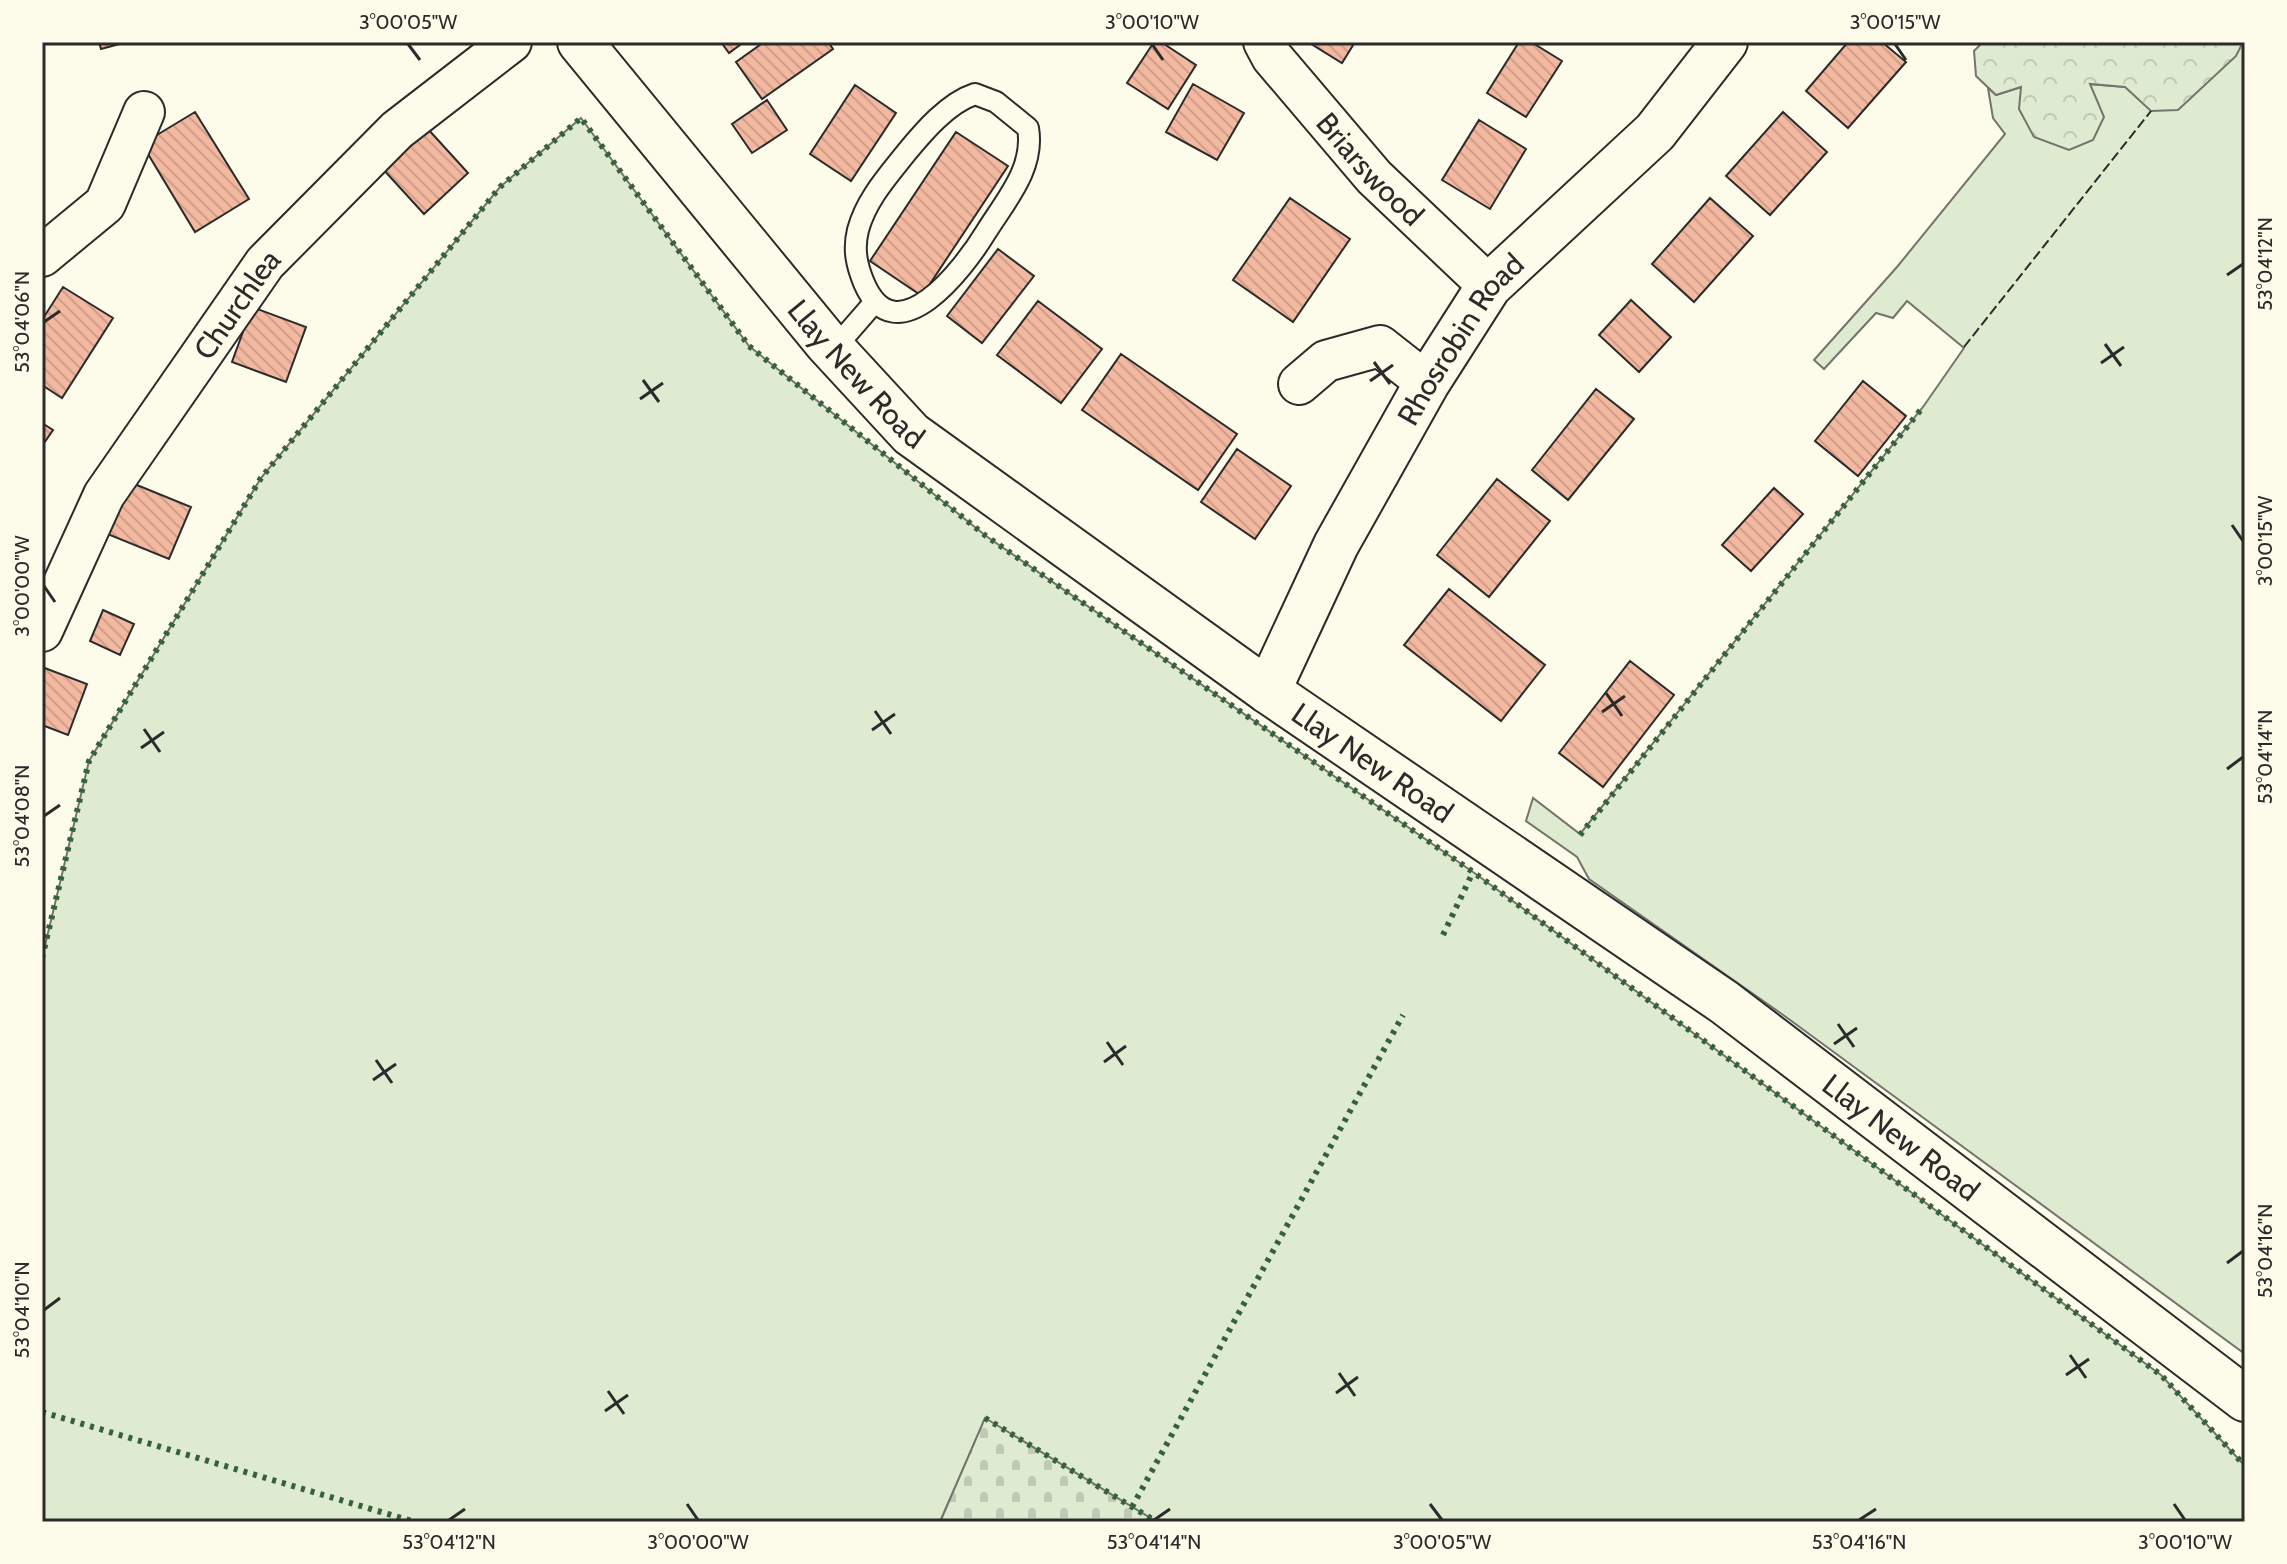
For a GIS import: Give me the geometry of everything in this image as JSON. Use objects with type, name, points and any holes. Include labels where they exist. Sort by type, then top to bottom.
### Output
[{"type":"main road","name":"Llay New Road","points":[[580,42],[833,350],[911,434],[1268,691],[1724,1002],[2245,1399]]},
{"type":"main road","name":"Rhosrobin Road","points":[[1268,691],[1336,545],[1427,383],[1489,286],[1655,132],[1725,42]]},
{"type":"street","name":"Churchlea","points":[[42,631],[104,495],[265,263],[397,130],[511,42]]},
{"type":"street","name":"Briarswood","points":[[1264,42],[1272,57],[1374,177],[1489,286]]},
{"type":"street","points":[[42,256],[105,204],[144,112]]},
{"type":"street","points":[[1299,384],[1326,361],[1380,346],[1427,383]]},
{"type":"lane","points":[[975,94],[996,102],[1028,128],[1031,143],[1024,173],[966,264],[935,297],[916,307],[886,311],[873,304],[855,263],[857,232],[870,200],[913,145],[960,99],[975,94]]},
{"type":"lane","points":[[833,350],[873,304]]},
{"type":"green space","points":[[1983,42],[2243,42],[2236,56],[2178,110],[2151,111],[2125,87],[2090,84],[2104,117],[2093,140],[2069,150],[2034,137],[2019,109],[2021,87],[1996,95],[1976,76],[1974,51]]},
{"type":"green space","points":[[2209,42],[2245,42],[2245,1354],[1786,1017],[1589,879],[1577,857],[1526,821],[1533,798],[1580,834],[1923,407],[1964,348],[1907,301],[1893,318],[1876,313],[1824,369],[1814,360],[1897,267],[2005,134],[1993,118],[1988,88],[1996,95],[2021,87],[2089,84],[2125,87]]},
{"type":"green space","points":[[581,118],[749,346],[986,536],[1473,872],[2161,1375],[2245,1466],[2245,1522],[1157,1522],[985,1419],[940,1522],[42,1522],[42,958],[89,761],[261,478],[500,187]]},
{"type":"green space","points":[[985,1418],[1157,1522],[940,1522]]},
{"type":"building","points":[[99,42],[127,42],[101,49]]},
{"type":"building","points":[[721,42],[744,42],[729,53]]},
{"type":"building","points":[[764,42],[828,42],[833,49],[762,99],[736,62]]},
{"type":"building","points":[[1154,42],[1161,42],[1196,65],[1168,109],[1127,83]]},
{"type":"building","points":[[1308,42],[1355,42],[1342,63]]},
{"type":"building","points":[[1519,42],[1531,42],[1562,61],[1526,117],[1487,93]]},
{"type":"building","points":[[1848,42],[1882,42],[1906,62],[1848,128],[1806,91]]},
{"type":"building","points":[[1193,84],[1244,113],[1217,160],[1166,132]]},
{"type":"building","points":[[855,85],[896,113],[851,181],[810,154]]},
{"type":"building","points":[[767,100],[787,130],[752,153],[732,124]]},
{"type":"building","points":[[195,112],[249,199],[195,232],[142,144]]},
{"type":"building","points":[[1783,112],[1827,152],[1770,215],[1726,176]]},
{"type":"building","points":[[1479,120],[1526,149],[1490,209],[1442,180]]},
{"type":"building","points":[[427,128],[468,173],[424,214],[382,168]]},
{"type":"building","points":[[956,132],[1008,166],[922,296],[870,261]]},
{"type":"building","points":[[1290,198],[1350,239],[1293,322],[1233,280]]},
{"type":"building","points":[[1710,198],[1753,236],[1694,302],[1652,264]]},
{"type":"building","points":[[998,249],[1034,276],[982,343],[947,316]]},
{"type":"building","points":[[63,287],[113,318],[62,398],[42,385],[42,320]]},
{"type":"building","points":[[1631,300],[1671,337],[1639,372],[1599,335]]},
{"type":"building","points":[[1038,301],[1102,349],[1061,403],[997,355]]},
{"type":"building","points":[[252,307],[306,327],[286,382],[232,362]]},
{"type":"building","points":[[1121,354],[1237,434],[1198,490],[1082,410]]},
{"type":"building","points":[[1863,381],[1906,416],[1858,476],[1815,441]]},
{"type":"building","points":[[1596,389],[1634,419],[1568,500],[1532,470]]},
{"type":"building","points":[[42,423],[53,430],[42,446]]},
{"type":"building","points":[[1237,449],[1291,486],[1255,539],[1201,502]]},
{"type":"building","points":[[1497,479],[1550,521],[1489,597],[1437,555]]},
{"type":"building","points":[[127,481],[191,507],[169,559],[105,533]]},
{"type":"building","points":[[1774,488],[1803,514],[1751,571],[1722,545]]},
{"type":"building","points":[[1449,589],[1545,665],[1501,721],[1404,645]]},
{"type":"building","points":[[103,610],[134,624],[120,655],[90,641]]},
{"type":"building","points":[[1630,661],[1674,695],[1603,787],[1559,753]]},
{"type":"building","points":[[42,667],[87,684],[68,735],[42,725]]},
{"type":"hedge","points":[[42,958],[89,761],[261,478],[500,187],[581,118],[749,346],[986,536],[1473,872],[2161,1375],[2245,1466]]},
{"type":"hedge","points":[[1580,835],[1923,407]]},
{"type":"hedge","points":[[1443,935],[1473,872]]},
{"type":"hedge","points":[[1132,1507],[1403,1015]]},
{"type":"hedge","points":[[42,1412],[415,1522]]},
{"type":"hedge","points":[[985,1418],[1157,1522]]},
{"type":"fence","points":[[1964,347],[2151,111]]}]
